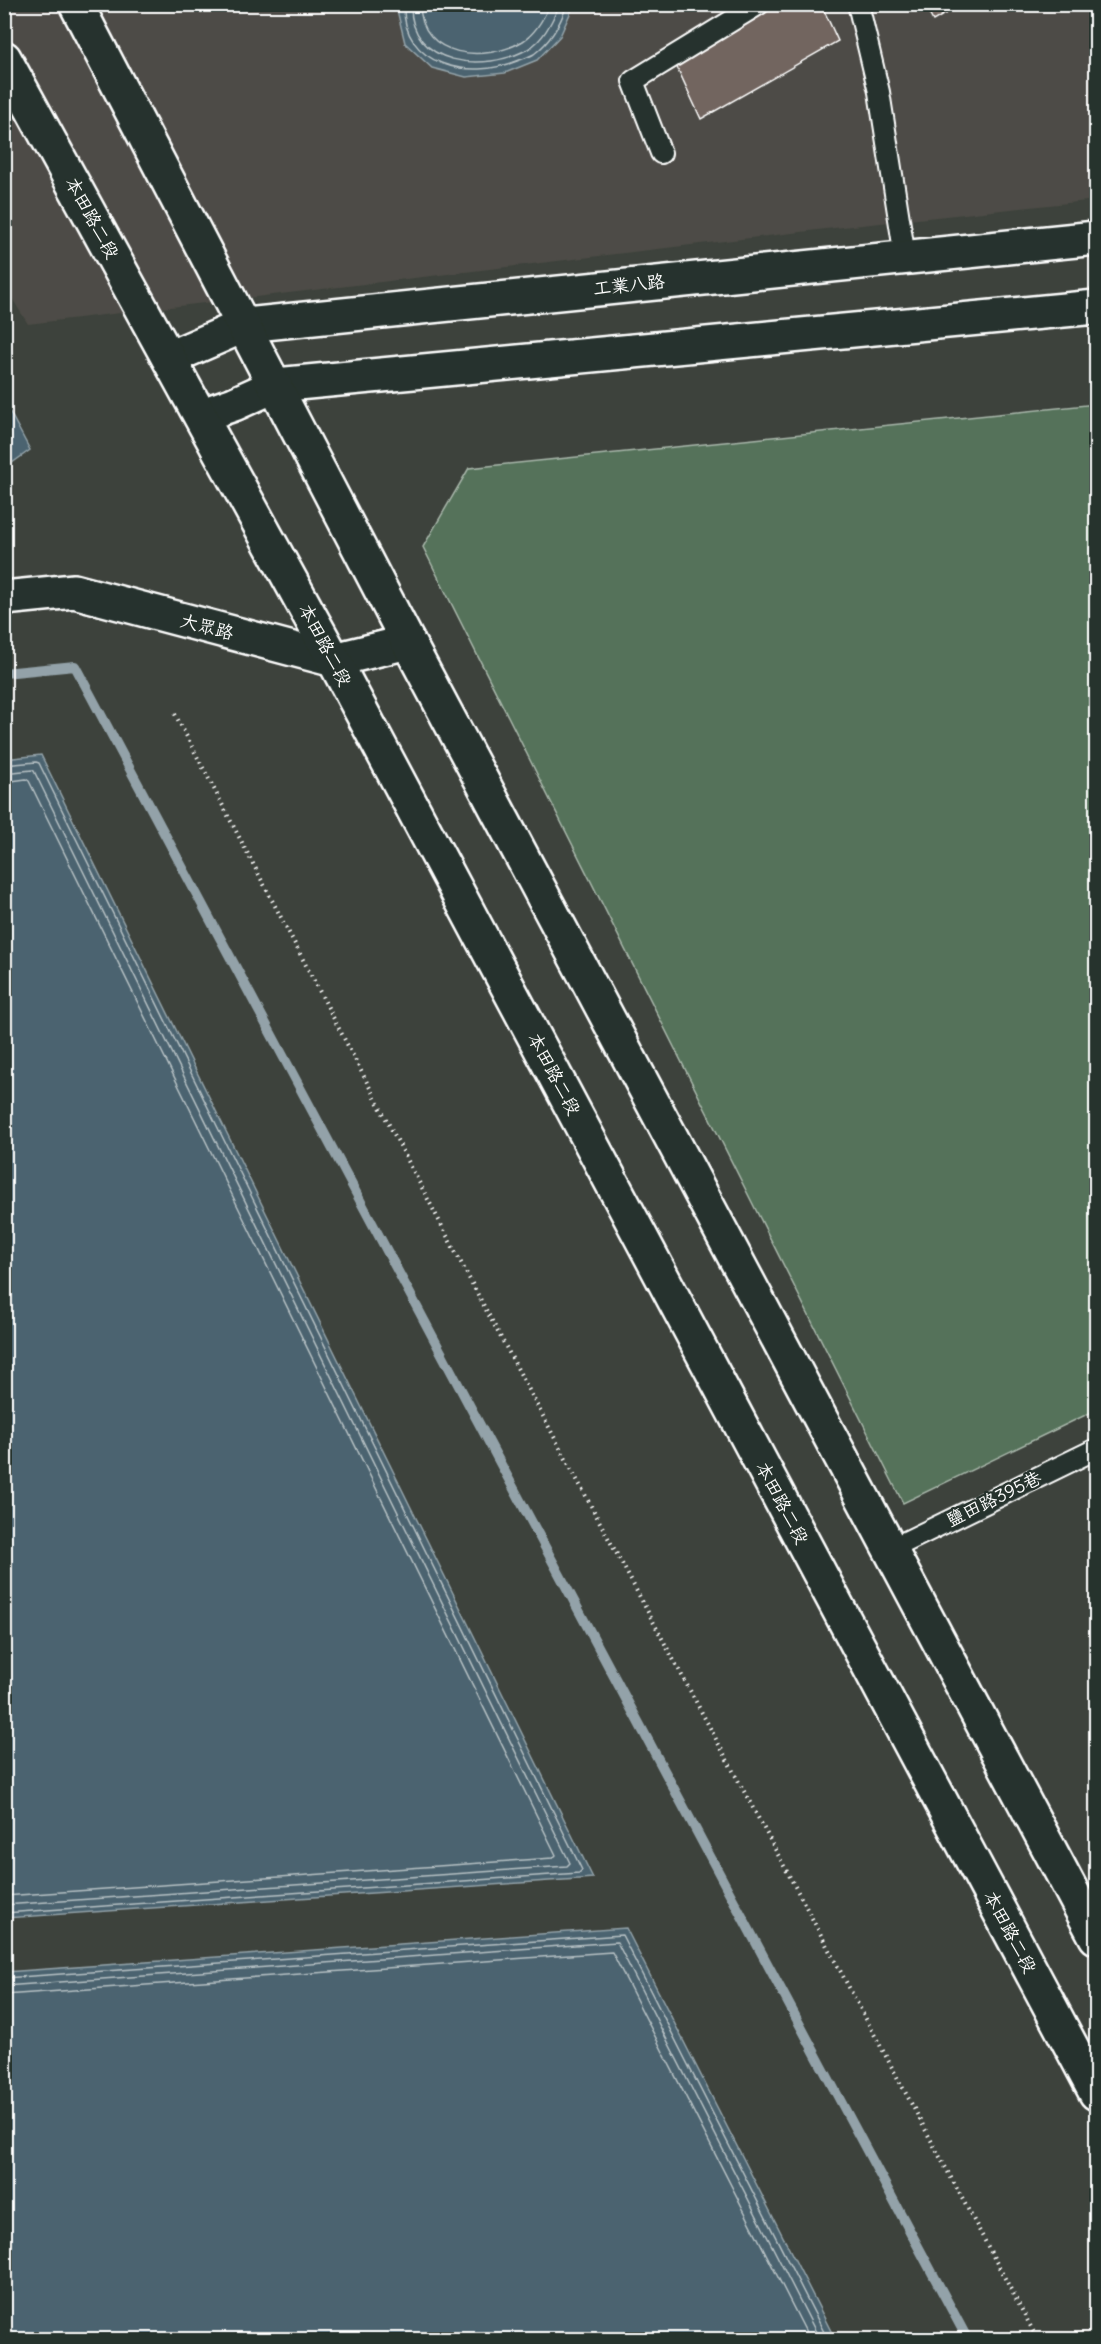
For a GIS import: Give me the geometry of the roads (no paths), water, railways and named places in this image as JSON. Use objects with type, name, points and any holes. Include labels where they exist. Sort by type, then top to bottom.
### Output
[{"type":"street","points":[[76,4],[408,642],[1096,1937]]},
{"type":"street","name":"本田路二段","points":[[4,58],[334,660],[1096,2093]]},
{"type":"street","name":"工業八路","points":[[169,358],[245,325],[1096,238]]},
{"type":"street","points":[[201,415],[276,386],[1096,307]]},
{"type":"street","name":"大眾路","points":[[4,598],[74,591],[334,660],[408,642]]},
{"type":"lane","points":[[661,153],[633,81],[759,4]]},
{"type":"lane","points":[[858,4],[879,92],[905,257]]},
{"type":"lane","name":"鹽田路395巷","points":[[891,1549],[1096,1452]]},
{"type":"water","points":[[398,4],[573,4],[573,7],[560,36],[537,60],[505,73],[466,77],[432,68],[405,43],[397,10]]},
{"type":"water","points":[[5,403],[30,450],[4,468]]},
{"type":"water","points":[[41,755],[593,1878],[5,1918],[4,759]]},
{"type":"water","points":[[626,1928],[835,2339],[5,2339],[5,1972]]},
{"type":"waterway","points":[[4,673],[75,666],[968,2340]]}]
